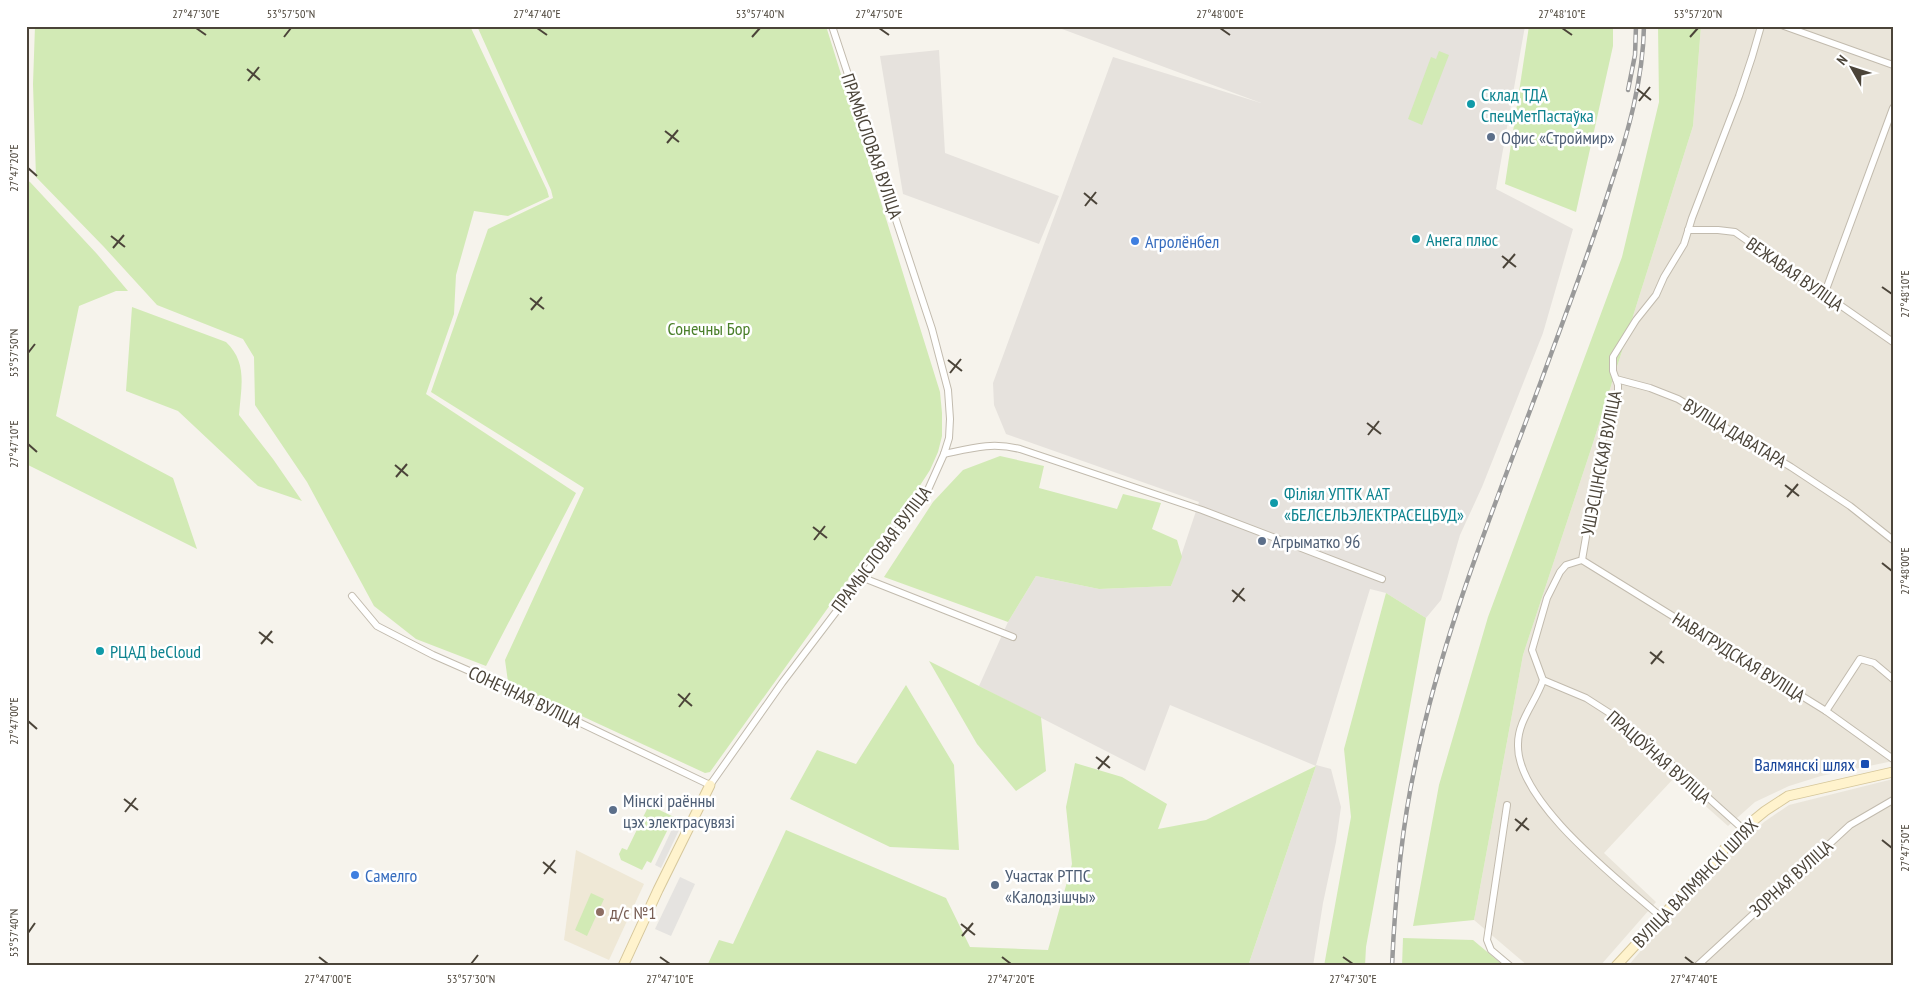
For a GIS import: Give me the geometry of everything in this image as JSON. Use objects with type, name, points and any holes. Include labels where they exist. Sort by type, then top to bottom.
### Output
[{"type":"main road","name":"ВУЛІЦА ВАЛМЯНСКІ ШЛЯХ","points":[[1616,966],[1743,829],[1765,811],[1788,796],[1893,772]]},
{"type":"main road","points":[[623,966],[710,785]]},
{"type":"street","name":"ПРАМЫСЛОВАЯ ВУЛІЦА","points":[[710,785],[782,683],[927,492],[949,438],[948,390],[932,329],[832,26]]},
{"type":"street","name":"УШЭСЦІНСКАЯ ВУЛІЦА","points":[[1543,680],[1532,650],[1547,598],[1560,572],[1566,565],[1582,560],[1602,438],[1618,398],[1619,390],[1612,364],[1617,349],[1636,320],[1656,295],[1664,277],[1684,244],[1742,88],[1761,26]]},
{"type":"street","points":[[1784,26],[1893,65]]},
{"type":"street","points":[[1824,295],[1893,108]]},
{"type":"street","name":"ВЕЖАВАЯ ВУЛІЦА","points":[[1688,230],[1735,232],[1893,342]]},
{"type":"street","name":"ВУЛІЦА ДАВАТАРА","points":[[1616,379],[1650,388],[1678,399],[1791,467],[1850,506],[1893,540]]},
{"type":"street","points":[[944,454],[988,445],[1004,445],[1020,449],[1202,510],[1382,578]]},
{"type":"street","name":"НАВАГРУДСКАЯ ВУЛІЦА","points":[[1582,560],[1826,712],[1893,759]]},
{"type":"street","points":[[861,577],[1013,637]]},
{"type":"street","name":"СОНЕЧНАЯ ВУЛІЦА","points":[[352,596],[377,626],[433,655],[710,785]]},
{"type":"street","points":[[1826,712],[1860,659],[1874,663],[1893,679]]},
{"type":"street","points":[[1543,680],[1519,733],[1518,758],[1526,777],[1549,812],[1579,845],[1661,917]]},
{"type":"street","name":"ПРАЦОЎНАЯ ВУЛІЦА","points":[[1543,680],[1586,698],[1625,722],[1743,829]]},
{"type":"street","name":"ЗОРНАЯ ВУЛІЦА","points":[[1697,966],[1850,825],[1893,800]]},
{"type":"street","points":[[1507,805],[1487,940],[1491,950],[1510,966]]},
{"type":"shaded area","points":[[1054,26],[1525,26],[1496,189],[1573,229],[1543,333],[1482,487],[1460,535],[1441,600],[1426,618],[1386,593],[1370,589],[1316,765],[1331,769],[1341,807],[1313,966],[1248,966],[1316,766],[1170,705],[1145,771],[979,686],[1008,622],[1036,576],[1099,589],[1171,586],[1199,502],[1006,434],[994,405],[993,383],[1113,57],[1261,103]]},
{"type":"shaded area","points":[[1701,26],[1893,26],[1893,761],[1821,776],[1789,786],[1755,802],[1728,826],[1674,778],[1604,853],[1656,902],[1600,966],[1528,966],[1474,920],[1523,655],[1593,443],[1693,126]]},
{"type":"shaded area","points":[[939,50],[945,153],[1059,196],[1039,244],[903,194],[880,56]]},
{"type":"shaded area","points":[[1893,779],[1893,966],[1628,966],[1671,915],[1764,822],[1789,805]]},
{"type":"shaded area","points":[[674,825],[680,828],[661,868],[655,865]]},
{"type":"shaded area","name":"д/с №1","points":[[576,850],[644,884],[609,960],[564,940]]},
{"type":"shaded area","points":[[680,877],[695,884],[671,936],[655,929]]},
{"type":"green space","points":[[35,26],[470,26],[549,197],[508,216],[474,211],[456,275],[454,314],[426,394],[576,493],[486,666],[416,639],[374,606],[307,482],[255,405],[254,357],[243,339],[157,305],[36,177],[33,84]]},
{"type":"green space","name":"Сонечны Бор","points":[[477,26],[826,26],[940,392],[942,436],[938,452],[930,470],[919,487],[853,573],[710,772],[705,773],[508,682],[505,660],[584,488],[431,392],[488,229],[553,198]]},
{"type":"green space","points":[[1529,26],[1613,26],[1613,46],[1576,212],[1505,184]]},
{"type":"green space","points":[[1658,26],[1701,26],[1693,126],[1593,443],[1523,655],[1474,920],[1413,926],[1439,785],[1488,617],[1622,257],[1659,102]]},
{"type":"green space","points":[[1439,51],[1449,55],[1422,125],[1408,119],[1431,57],[1436,59]]},
{"type":"green space","points":[[26,180],[30,182],[97,254],[128,291],[116,291],[79,306],[56,416],[173,478],[197,549],[26,464]]},
{"type":"green space","points":[[132,307],[226,342],[238,358],[242,376],[239,415],[302,501],[258,486],[178,411],[126,391]]},
{"type":"green space","points":[[1000,456],[1044,466],[1039,488],[1117,509],[1123,494],[1161,503],[1152,529],[1177,540],[1182,557],[1171,586],[1099,589],[1036,576],[1008,622],[884,577],[933,502],[963,470]]},
{"type":"green space","points":[[1386,593],[1426,618],[1366,947],[1365,966],[1324,966],[1351,817],[1344,749]]},
{"type":"green space","points":[[929,661],[1041,717],[1046,771],[1016,791],[977,744]]},
{"type":"green space","points":[[906,685],[954,765],[959,850],[890,847],[790,799],[817,750],[856,764]]},
{"type":"green space","points":[[1075,763],[1122,777],[1167,804],[1158,829],[1206,820],[1316,766],[1248,966],[707,966],[719,940],[733,944],[786,830],[946,898],[970,947],[1048,950],[1072,864],[1066,807]]},
{"type":"green space","points":[[649,805],[674,817],[651,863],[647,861],[642,870],[621,860],[619,854],[622,848],[627,850]]},
{"type":"green space","points":[[591,893],[604,899],[587,936],[575,930]]},
{"type":"green space","points":[[1403,938],[1473,940],[1504,966],[1402,966]]},
{"type":"railway","points":[[1628,90],[1635,55],[1636,26]]},
{"type":"railway","points":[[1392,966],[1402,840],[1410,791],[1427,715],[1456,613],[1580,275],[1617,165],[1629,126],[1638,86],[1644,26]]},
{"type":"place","name":"Склад ТДА СпецМетПастаўка","points":[[1471,104]]},
{"type":"place","name":"Офис «Строймир»","points":[[1491,137]]},
{"type":"place","name":"Анега плюс","points":[[1416,239]]},
{"type":"place","name":"Агролёнбел","points":[[1135,241]]},
{"type":"place","name":"Філіял УПТК ААТ «БЕЛСЕЛЬЭЛЕКТРАСЕЦБУД»","points":[[1274,503]]},
{"type":"place","name":"Агрыматко 96","points":[[1262,541]]},
{"type":"place","name":"РЦАД beCloud","points":[[100,651]]},
{"type":"place","name":"Валмянскі шлях","points":[[1865,764]]},
{"type":"place","name":"Мінскі раённы цэх электрасувязі","points":[[613,810]]},
{"type":"place","name":"Самелго","points":[[355,875]]},
{"type":"place","name":"Участак РТПС «Калодзішчы»","points":[[995,885]]},
{"type":"place","name":"д/с №1","points":[[600,912]]}]
